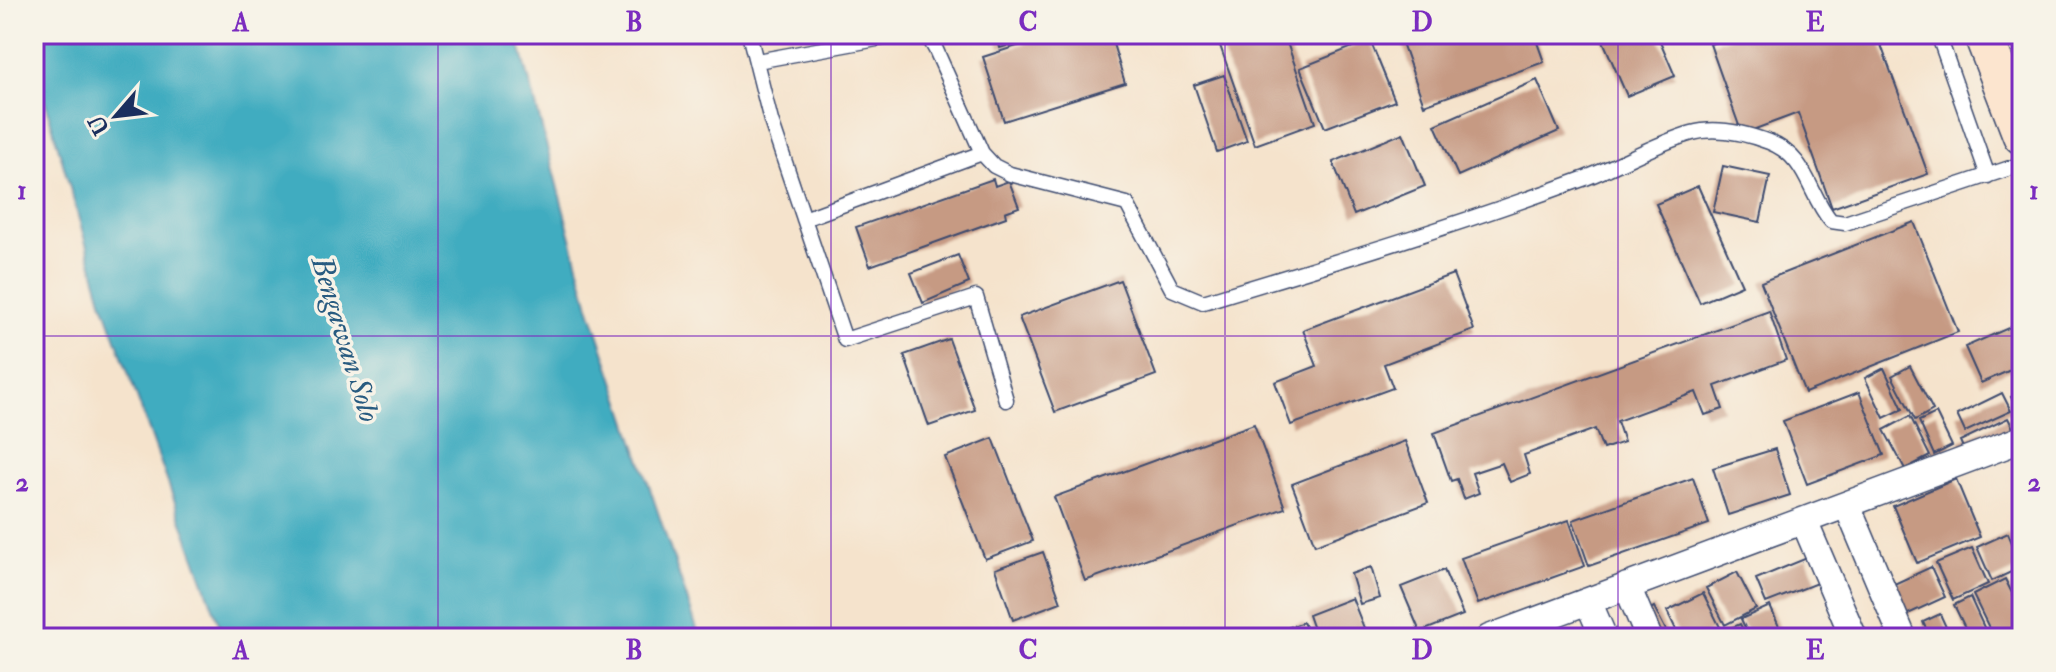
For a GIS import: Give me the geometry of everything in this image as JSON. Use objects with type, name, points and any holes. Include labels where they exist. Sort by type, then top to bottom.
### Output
[{"type":"main road","points":[[1983,34],[2022,135]]},
{"type":"street","points":[[1489,638],[2022,439]]},
{"type":"street","points":[[1847,505],[1903,638]]},
{"type":"street","points":[[1804,521],[1854,638]]},
{"type":"street","points":[[1627,586],[1649,638]]},
{"type":"street","points":[[1588,601],[1604,638]]},
{"type":"lane","points":[[749,34],[771,121],[845,340],[976,297],[1006,400]]},
{"type":"lane","points":[[757,61],[904,34]]},
{"type":"lane","points":[[920,34],[931,41],[982,153],[994,166],[1010,174],[1127,204],[1172,289],[1203,302],[1357,255],[1581,180],[1692,133],[1718,129],[1773,144],[1788,153],[1808,177],[1819,207],[1831,221],[1845,223],[2022,164]]},
{"type":"lane","points":[[1938,34],[1988,176]]},
{"type":"lane","points":[[804,219],[982,153]]},
{"type":"water","name":"Bengawan Solo","points":[[34,34],[517,34],[589,306],[700,638],[224,638],[103,303],[34,62]]},
{"type":"building","points":[[996,34],[1030,34],[1032,38],[1000,48]]},
{"type":"building","points":[[1054,34],[1110,34],[1125,83],[1004,121],[983,57]]},
{"type":"building","points":[[1216,34],[1284,34],[1315,123],[1255,145]]},
{"type":"building","points":[[1399,34],[1534,34],[1544,62],[1424,105]]},
{"type":"building","points":[[1600,34],[1657,34],[1675,76],[1627,96]]},
{"type":"building","points":[[1739,34],[1877,34],[1928,174],[1832,208],[1798,113],[1742,134],[1710,44]]},
{"type":"building","points":[[1370,40],[1395,101],[1325,128],[1300,68]]},
{"type":"building","points":[[1224,75],[1247,141],[1217,152],[1194,85]]},
{"type":"building","points":[[1537,80],[1559,131],[1458,176],[1435,125]]},
{"type":"building","points":[[1403,133],[1425,186],[1354,215],[1333,162]]},
{"type":"building","points":[[1723,166],[1770,176],[1760,222],[1713,212]]},
{"type":"building","points":[[993,179],[995,186],[1009,181],[1019,207],[1005,212],[1006,217],[870,266],[856,227]]},
{"type":"building","points":[[1698,186],[1742,285],[1700,303],[1656,204]]},
{"type":"building","points":[[1914,222],[1958,332],[1805,393],[1761,282]]},
{"type":"building","points":[[958,255],[969,283],[923,303],[911,273]]},
{"type":"building","points":[[1453,274],[1474,330],[1384,364],[1393,388],[1291,425],[1275,382],[1317,366],[1303,330]]},
{"type":"building","points":[[1120,280],[1156,375],[1055,412],[1019,317]]},
{"type":"building","points":[[1769,311],[1786,360],[1715,386],[1723,409],[1705,415],[1696,392],[1617,421],[1624,442],[1603,449],[1595,429],[1524,455],[1530,474],[1510,482],[1502,463],[1472,473],[1479,493],[1464,499],[1457,479],[1451,481],[1434,433]]},
{"type":"building","points":[[2022,322],[2022,365],[1981,383],[1965,347]]},
{"type":"building","points":[[949,339],[975,410],[929,426],[904,355]]},
{"type":"building","points":[[1910,366],[1933,410],[1915,420],[1892,376]]},
{"type":"building","points":[[1884,368],[1903,409],[1884,418],[1865,378]]},
{"type":"building","points":[[2022,391],[2022,419],[2011,397]]},
{"type":"building","points":[[1859,392],[1884,455],[1807,484],[1783,421]]},
{"type":"building","points":[[2002,393],[2011,411],[1965,432],[1957,415]]},
{"type":"building","points":[[1936,413],[1952,446],[1934,455],[1919,421]]},
{"type":"building","points":[[1910,416],[1930,456],[1905,469],[1884,430]]},
{"type":"building","points":[[2008,418],[2016,434],[1967,457],[1960,441]]},
{"type":"building","points":[[1254,424],[1285,508],[1085,581],[1054,497]]},
{"type":"building","points":[[993,438],[1033,541],[985,559],[945,457]]},
{"type":"building","points":[[1405,441],[1428,503],[1315,545],[1292,484]]},
{"type":"building","points":[[1775,449],[1790,495],[1728,515],[1713,468]]},
{"type":"building","points":[[1693,478],[1709,524],[1589,566],[1573,520]]},
{"type":"building","points":[[1956,479],[1980,537],[1917,563],[1893,506]]},
{"type":"building","points":[[1569,520],[1585,566],[1478,604],[1461,558]]},
{"type":"building","points":[[2008,533],[2022,567],[1992,581],[1977,547]]},
{"type":"building","points":[[1972,548],[1988,584],[1953,600],[1936,563]]},
{"type":"building","points":[[1043,552],[1061,602],[1013,620],[995,569]]},
{"type":"building","points":[[1807,558],[1817,583],[1766,603],[1756,579]]},
{"type":"building","points":[[1371,567],[1380,598],[1360,604],[1351,574]]},
{"type":"building","points":[[1931,567],[1945,597],[1906,615],[1892,585]]},
{"type":"building","points":[[1444,570],[1463,615],[1420,632],[1401,587]]},
{"type":"building","points":[[1737,572],[1756,609],[1725,625],[1706,588]]},
{"type":"building","points":[[2005,579],[2022,613],[2022,634],[2014,638],[1994,638],[1973,595]]},
{"type":"building","points":[[1703,593],[1720,627],[1698,638],[1680,638],[1667,611]]},
{"type":"building","points":[[1970,597],[1988,636],[1983,638],[1970,638],[1954,605]]},
{"type":"building","points":[[1352,598],[1368,638],[1316,638],[1308,615]]},
{"type":"building","points":[[1770,606],[1784,638],[1750,638],[1741,619]]},
{"type":"building","points":[[1654,607],[1670,638],[1644,638],[1633,619]]},
{"type":"building","points":[[1940,614],[1951,638],[1930,638],[1923,622]]},
{"type":"building","points":[[1303,622],[1310,638],[1285,638],[1282,630]]},
{"type":"building","points":[[1740,624],[1747,638],[1709,638]]}]
